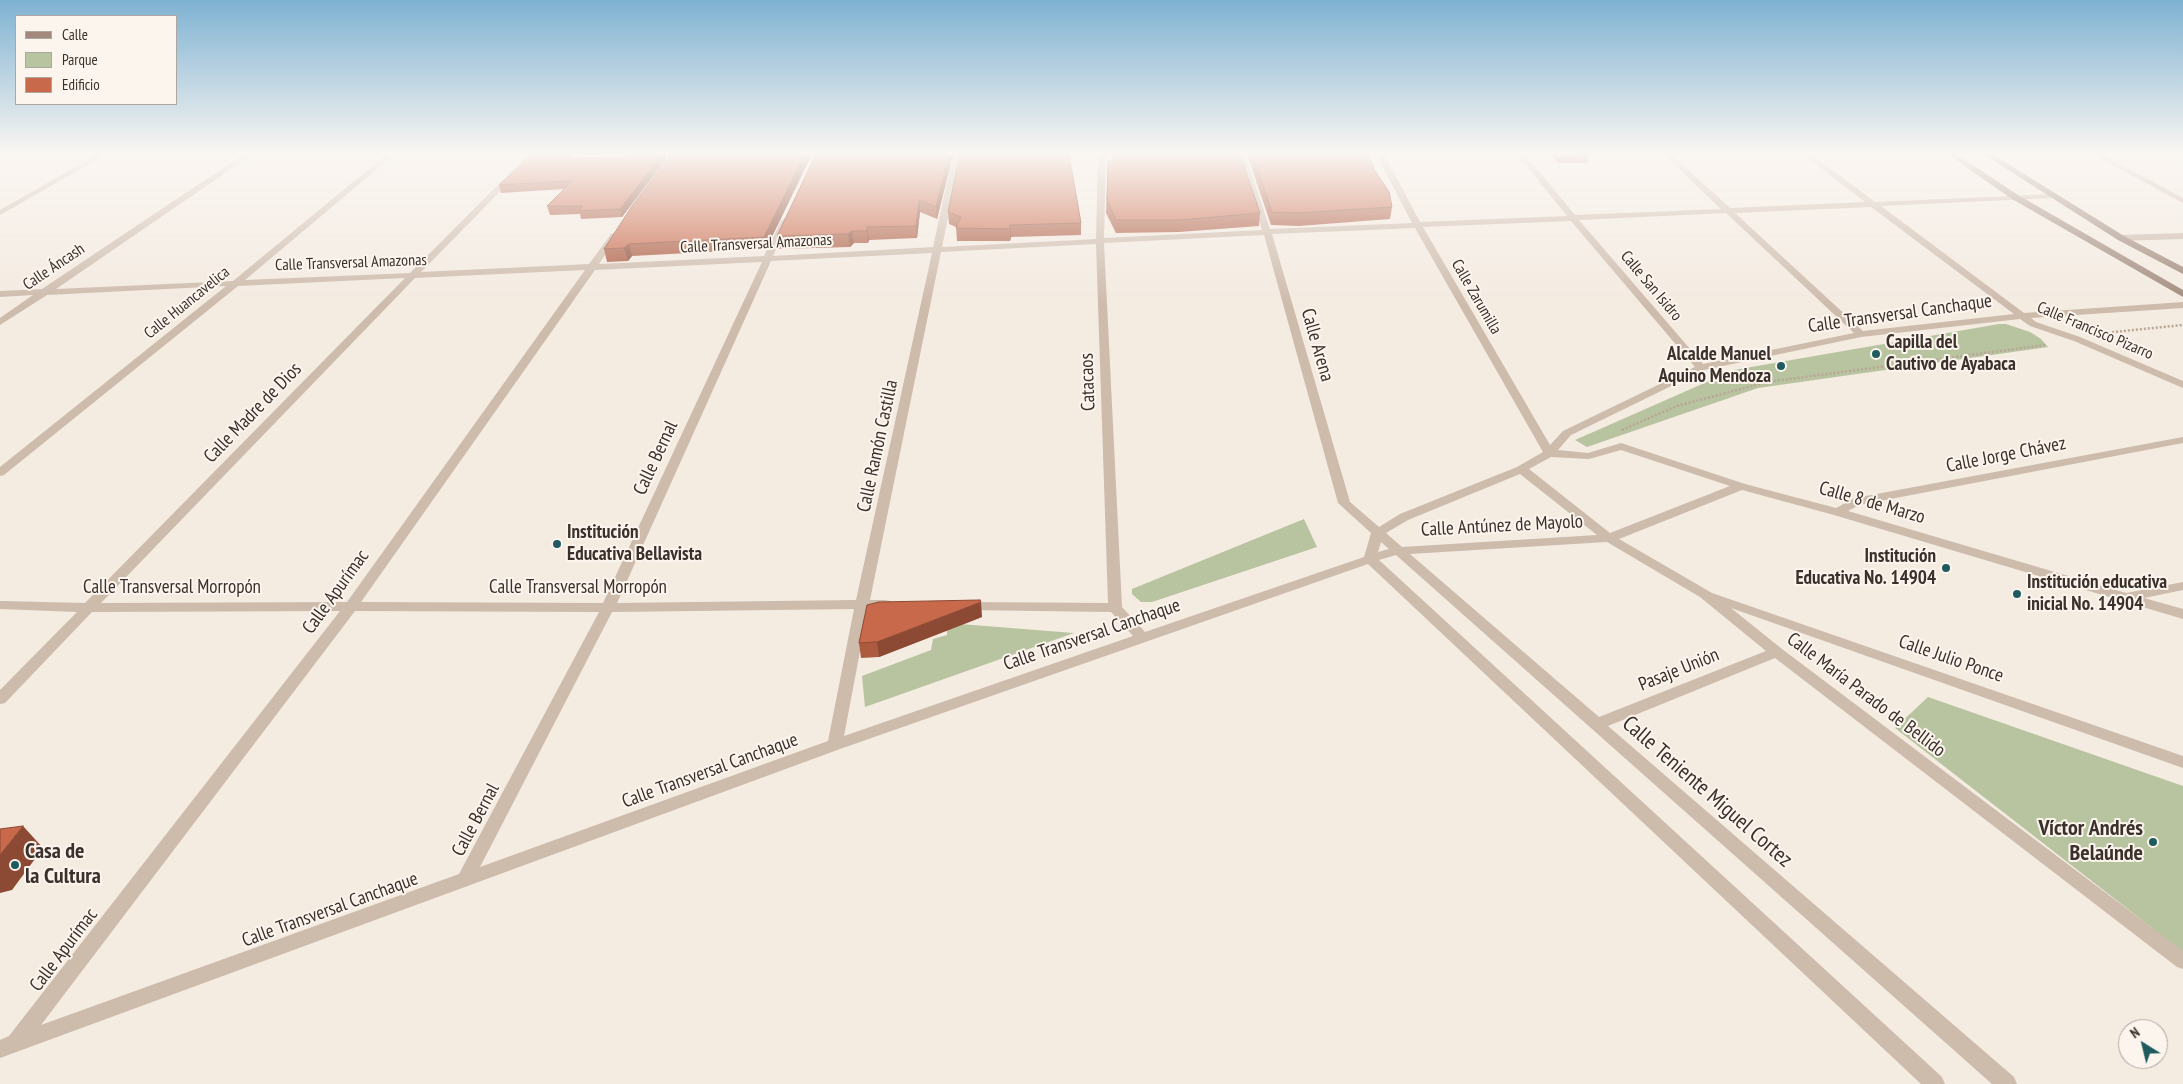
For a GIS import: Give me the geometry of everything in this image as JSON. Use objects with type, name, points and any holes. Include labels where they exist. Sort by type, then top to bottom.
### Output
[{"type":"street","points":[[0,213],[15,205]]},
{"type":"street","name":"Calle Áncash","points":[[0,322],[174,205]]},
{"type":"street","name":"Calle Huancavelica","points":[[0,473],[330,205]]},
{"type":"street","name":"Calle Madre de Dios","points":[[0,699],[483,205]]},
{"type":"street","name":"Calle Ramón Castilla","points":[[835,745],[862,604],[947,205]]},
{"type":"street","name":"Catacaos","points":[[1101,205],[1100,242],[1115,608]]},
{"type":"street","name":"Calle Arena","points":[[1258,205],[1344,503],[1377,534]]},
{"type":"street","name":"Calle Zarumilla","points":[[1407,205],[1549,454]]},
{"type":"street","name":"Calle San Isidro","points":[[1562,205],[1700,368]]},
{"type":"street","points":[[1719,205],[1861,334]]},
{"type":"street","name":"Calle Transversal Amazonas","points":[[0,294],[767,259],[1267,232],[1857,205]]},
{"type":"street","name":"Calle Francisco Pizarro","points":[[1872,205],[2033,324],[2078,339],[2183,385]]},
{"type":"street","points":[[2028,205],[2183,294]]},
{"type":"street","points":[[2066,205],[2121,238],[2183,271]]},
{"type":"street","name":"Calle Bernal","points":[[465,880],[608,608],[792,206]]},
{"type":"street","name":"Calle Apurímac","points":[[16,1043],[350,606],[620,229]]},
{"type":"street","points":[[2121,238],[2183,236]]},
{"type":"street","name":"Calle Transversal Canchaque","points":[[1377,534],[1404,517],[1521,469],[1549,454],[1567,432],[1700,368],[1861,334],[2023,316],[2183,305]]},
{"type":"street","name":"Calle Jorge Chávez","points":[[1838,512],[1855,502],[2183,440]]},
{"type":"street","name":"Calle 8 de Marzo","points":[[1549,454],[1589,456],[1620,446],[1742,486],[1838,512],[2183,614]]},
{"type":"street","name":"Calle María Parado de Bellido","points":[[1521,469],[1609,538],[1705,594],[1777,652],[2183,961]]},
{"type":"street","name":"Calle Antúnez de Mayolo","points":[[1370,559],[1397,551],[1609,538],[1742,486]]},
{"type":"street","points":[[1377,534],[1370,559],[1935,1084]]},
{"type":"street","name":"Calle Teniente Miguel Cortez","points":[[1377,534],[2007,1084]]},
{"type":"street","name":"Calle Transversal Canchaque","points":[[0,1049],[835,745],[1370,559]]},
{"type":"street","points":[[2123,597],[2183,586]]},
{"type":"street","name":"Calle Julio Ponce","points":[[1705,594],[2183,762]]},
{"type":"street","name":"Calle Transversal Morropón","points":[[0,606],[88,608],[350,606],[608,608],[901,605]]},
{"type":"street","points":[[950,605],[1115,608],[1142,637]]},
{"type":"street","name":"Pasaje Unión","points":[[1595,725],[1777,652]]},
{"type":"path","points":[[1615,433],[1677,406],[1767,382],[2024,350],[2103,333],[2183,325]]},
{"type":"green space","points":[[2006,324],[2030,332],[2041,339],[2048,347],[1758,388],[1587,447],[1575,440],[1734,370]]},
{"type":"green space","points":[[1304,519],[1317,547],[1152,602],[1141,602],[1132,594],[1132,589]]},
{"type":"green space","points":[[947,623],[1074,633],[865,707],[862,676],[931,650],[933,639],[947,635]]},
{"type":"green space","points":[[1928,697],[2183,786],[2183,952],[1895,728]]},
{"type":"building","points":[[623,205],[620,209],[579,211],[583,206],[547,206]]},
{"type":"building","points":[[780,205],[764,237],[629,244],[624,248],[604,249],[632,206]]},
{"type":"building","points":[[792,205],[918,205],[916,226],[867,227],[867,231],[852,231],[848,234],[777,236]]},
{"type":"building","points":[[950,205],[1078,205],[1081,223],[1010,225],[1010,229],[956,228],[961,217],[948,212]]},
{"type":"building","points":[[1109,205],[1257,205],[1260,213],[1180,220],[1116,220]]},
{"type":"building","points":[[1269,205],[1392,205],[1392,207],[1300,213],[1272,212]]},
{"type":"building","points":[[980,600],[981,602],[877,642],[859,643],[867,605],[879,602]]},
{"type":"building","points":[[23,826],[0,855],[0,829]]},
{"type":"place","name":"Capilla del Cautivo de Ayabaca","points":[[1876,354]]},
{"type":"place","name":"Alcalde Manuel Aquino Mendoza","points":[[1781,366]]},
{"type":"place","name":"Institución Educativa Bellavista","points":[[557,544]]},
{"type":"place","name":"Institución Educativa No. 14904","points":[[1946,568]]},
{"type":"place","name":"Institución educativa inicial No. 14904","points":[[2017,594]]},
{"type":"place","name":"Víctor Andrés Belaúnde","points":[[2153,842]]},
{"type":"place","name":"Casa de la Cultura","points":[[15,865]]}]
